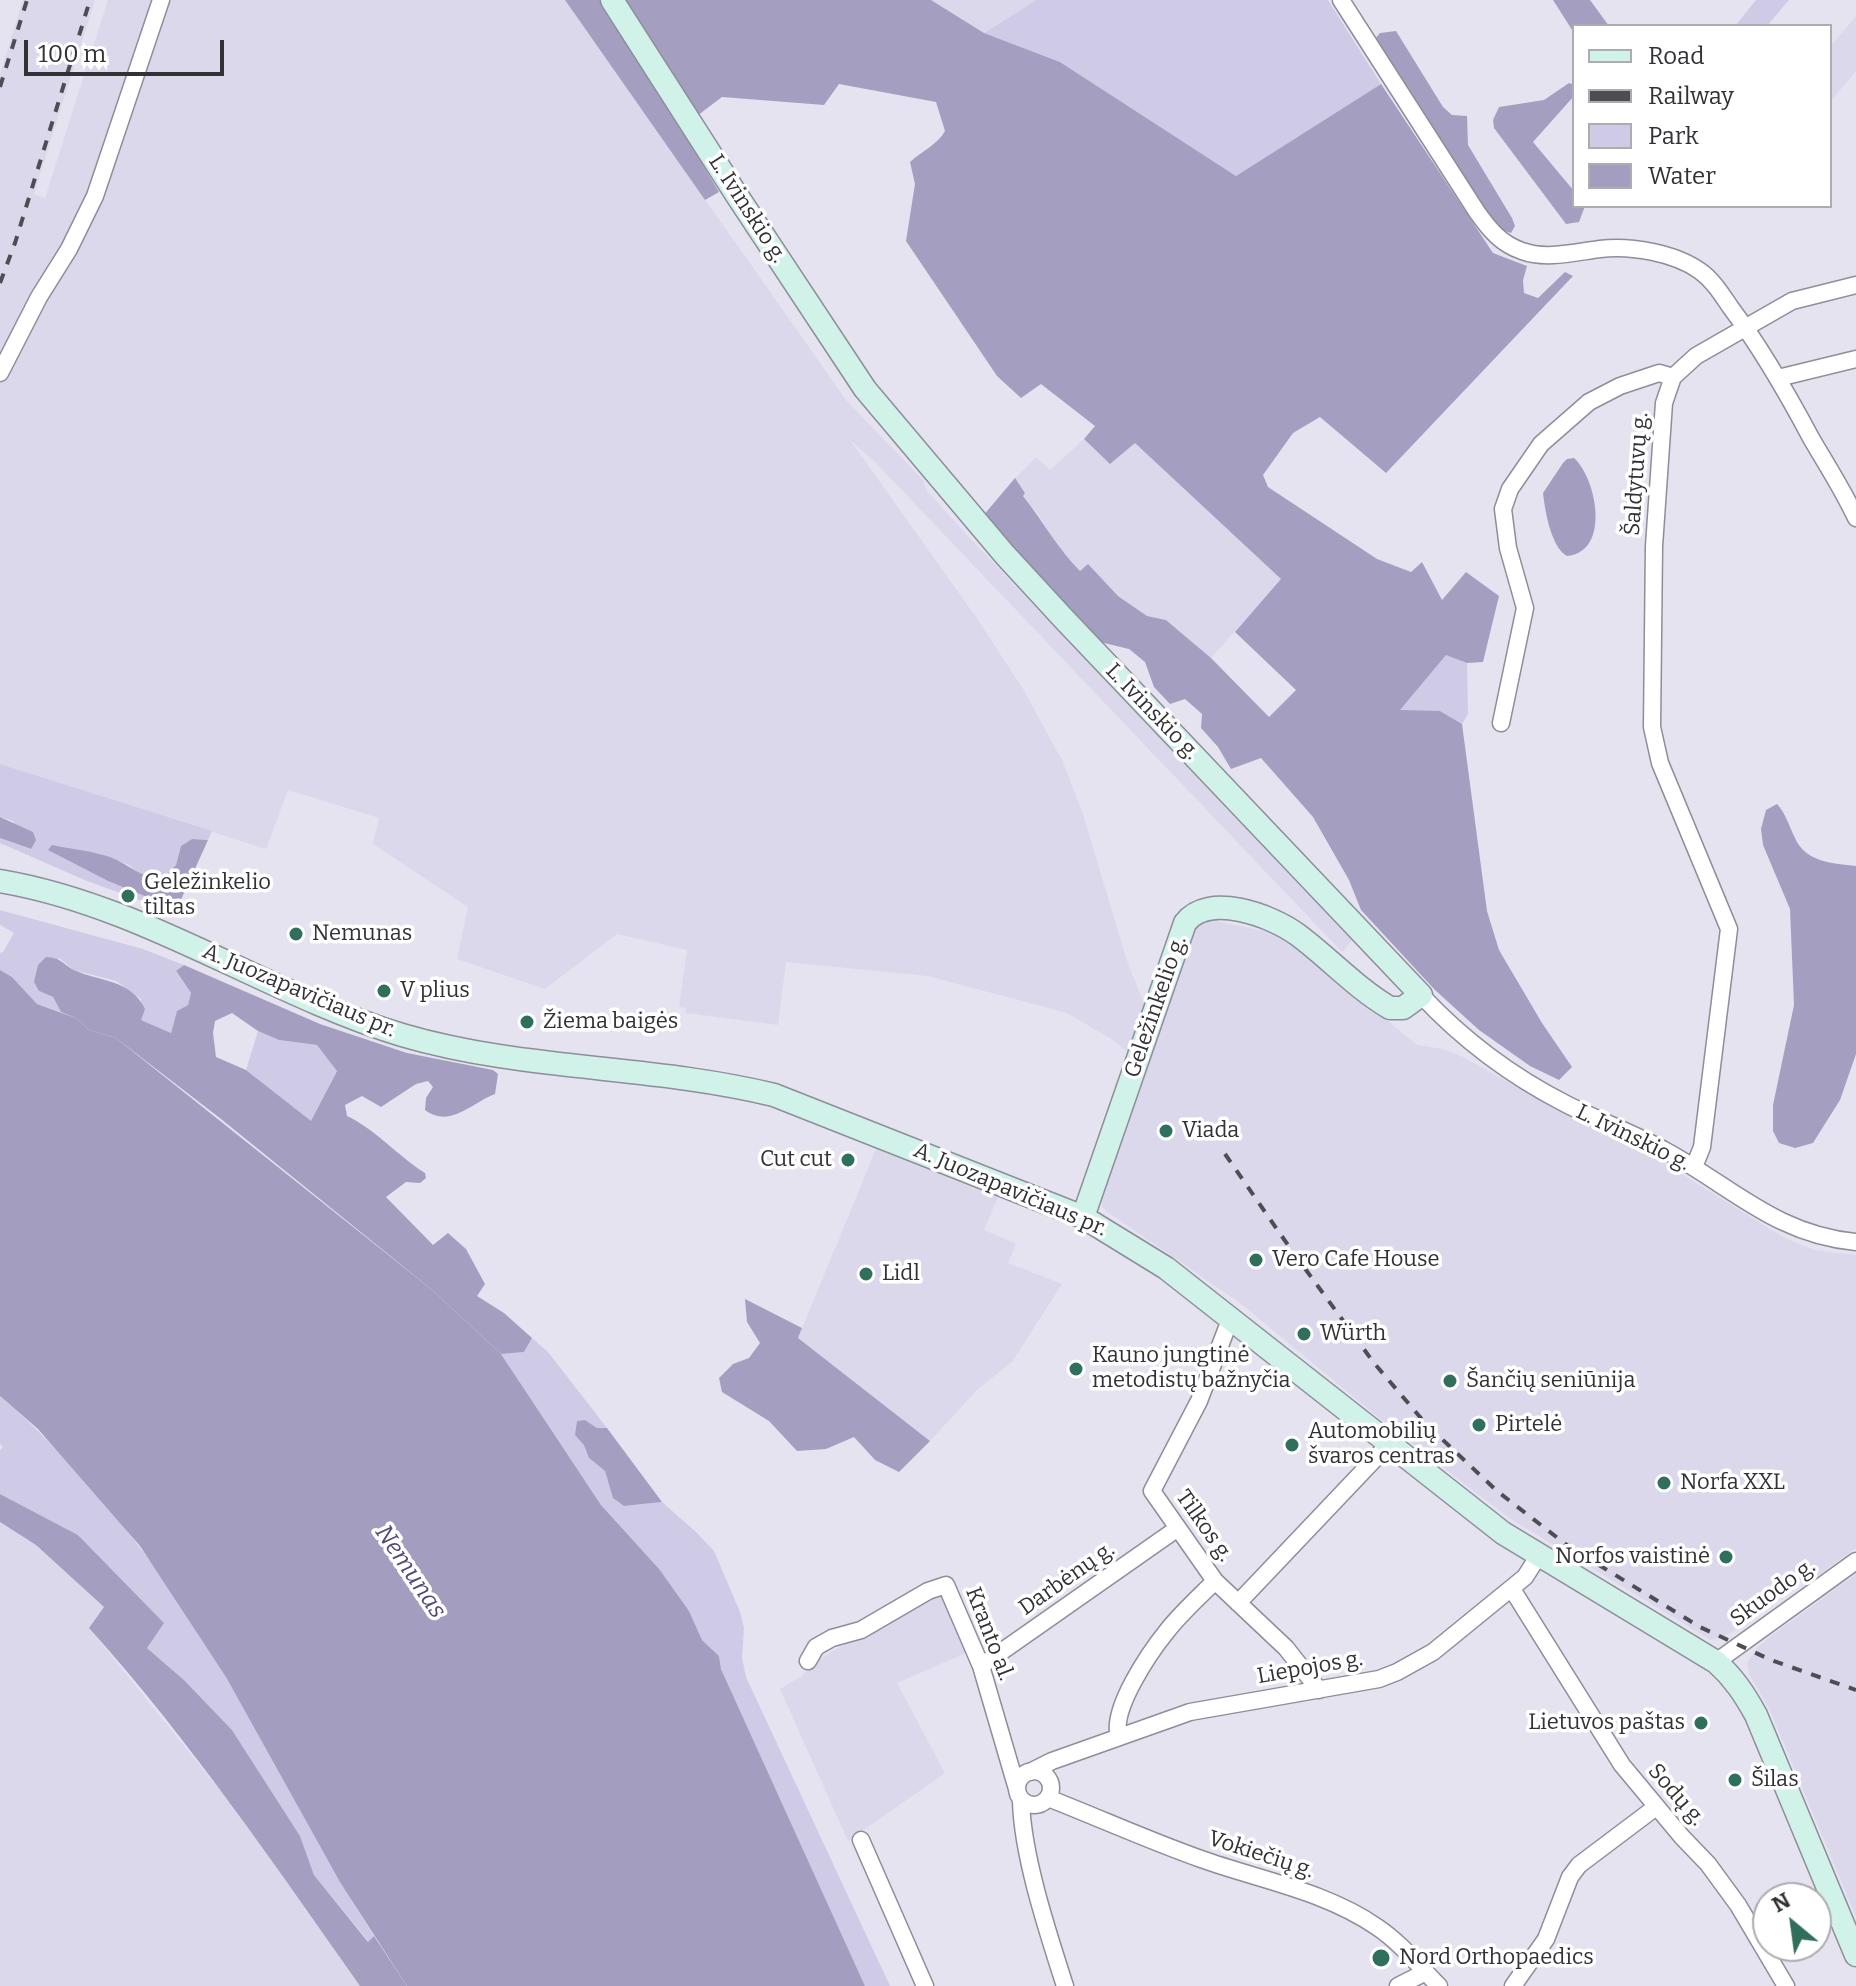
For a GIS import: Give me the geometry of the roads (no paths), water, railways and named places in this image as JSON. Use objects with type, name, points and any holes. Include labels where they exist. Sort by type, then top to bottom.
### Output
[{"type":"main road","name":"L. Ivinskio g.","points":[[612,0],[852,370],[886,415],[1063,618],[1421,995]]},
{"type":"main road","name":"A. Juozapavičiaus pr.","points":[[0,871],[27,886]]},
{"type":"main road","name":"A. Juozapavičiaus pr.","points":[[0,881],[27,886],[120,915],[340,1013],[398,1033],[480,1054],[731,1085],[774,1095],[1083,1217],[1145,1253],[1231,1317],[1477,1514],[1716,1662],[1743,1691],[1756,1715],[1856,1955]]},
{"type":"main road","name":"Geležinkelio g.","points":[[1083,1217],[1185,923],[1200,909],[1227,907],[1284,927],[1390,1008],[1403,1008],[1421,995]]},
{"type":"street","points":[[0,373],[95,196],[161,0]]},
{"type":"street","points":[[1341,0],[1489,230],[1503,242],[1524,252],[1547,255],[1605,248],[1634,249],[1659,254],[1699,270],[1711,281],[1745,326],[1778,378],[1855,514]]},
{"type":"street","points":[[1501,723],[1525,608],[1508,548],[1503,509],[1510,489],[1541,444],[1589,402],[1620,386],[1659,373],[1673,377],[1696,356],[1792,301],[1856,285]]},
{"type":"street","points":[[1778,378],[1856,359]]},
{"type":"street","name":"Šaldytuvų g.","points":[[1673,377],[1664,403],[1654,546],[1653,729],[1660,763],[1729,929],[1702,1147],[1694,1167]]},
{"type":"street","name":"L. Ivinskio g.","points":[[1421,995],[1461,1036],[1511,1072],[1569,1106],[1635,1135],[1799,1230],[1856,1242]]},
{"type":"street","name":"Tilkos g.","points":[[1231,1317],[1199,1401],[1152,1491],[1215,1581],[1286,1648],[1319,1690]]},
{"type":"street","points":[[1238,1603],[1389,1444]]},
{"type":"street","name":"Darbėnų g.","points":[[981,1666],[1178,1528]]},
{"type":"street","name":"Liepojos g.","points":[[1030,1787],[1119,1737],[1190,1712],[1379,1679],[1414,1664],[1512,1589],[1525,1577],[1539,1555]]},
{"type":"street","name":"Skuodo g.","points":[[1716,1662],[1856,1561]]},
{"type":"street","points":[[1119,1737],[1116,1723],[1120,1709],[1152,1652],[1168,1630],[1215,1581]]},
{"type":"street","name":"Kranto al.","points":[[808,1661],[816,1647],[832,1638],[861,1630],[928,1591],[946,1585],[981,1666],[1010,1763],[1030,1787]]},
{"type":"street","name":"Sodų g.","points":[[1512,1589],[1602,1736],[1656,1807],[1708,1864],[1738,1905],[1786,1986]]},
{"type":"street","points":[[1030,1787],[1040,1900],[1065,1986]]},
{"type":"street","name":"Vokiečių g.","points":[[1030,1787],[1040,1804],[1048,1798],[1201,1859],[1316,1896],[1379,1928],[1439,1986]]},
{"type":"street","points":[[1513,1986],[1546,1939],[1570,1877],[1579,1865],[1656,1807]]},
{"type":"street","points":[[861,1840],[925,1986]]},
{"type":"street","points":[[1398,1986],[1426,1972]]},
{"type":"water","points":[[1574,458],[1589,482],[1596,513],[1595,529],[1590,542],[1581,552],[1567,556],[1553,537],[1543,493],[1563,463]]},
{"type":"water","points":[[0,970],[12,977],[37,1004],[76,1018],[89,1030],[116,1038],[431,1289],[501,1354],[601,1505],[660,1570],[689,1611],[702,1640],[719,1656],[721,1669],[865,1986],[407,1986],[340,1882],[226,1677],[140,1546],[38,1429],[0,1396]]},
{"type":"railway","points":[[0,87],[27,0]]},
{"type":"railway","points":[[0,283],[90,0]]},
{"type":"railway","points":[[1225,1154],[1374,1363],[1426,1424],[1497,1491],[1568,1546],[1700,1627],[1771,1660],[1856,1690]]},
{"type":"place","name":"Geležinkelio tiltas","points":[[128,896]]},
{"type":"place","name":"Nemunas","points":[[296,934]]},
{"type":"place","name":"V plius","points":[[384,991]]},
{"type":"place","name":"Žiema baigės","points":[[527,1022]]},
{"type":"place","name":"Viada","points":[[1166,1131]]},
{"type":"place","name":"Cut cut","points":[[848,1160]]},
{"type":"place","name":"Vero Cafe House","points":[[1256,1260]]},
{"type":"place","name":"Lidl","points":[[866,1274]]},
{"type":"place","name":"Würth","points":[[1304,1334]]},
{"type":"place","name":"Kauno jungtinė metodistų bažnyčia","points":[[1076,1369]]},
{"type":"place","name":"Šančių seniūnija","points":[[1450,1381]]},
{"type":"place","name":"Pirtelė","points":[[1479,1425]]},
{"type":"place","name":"Automobilių švaros centras","points":[[1292,1445]]},
{"type":"place","name":"Norfa XXL","points":[[1664,1483]]},
{"type":"place","name":"Norfos vaistinė","points":[[1726,1557]]},
{"type":"place","name":"Lietuvos paštas","points":[[1701,1723]]},
{"type":"place","name":"Šilas","points":[[1735,1780]]},
{"type":"place","name":"Nord Orthopaedics","points":[[1381,1958]]}]
